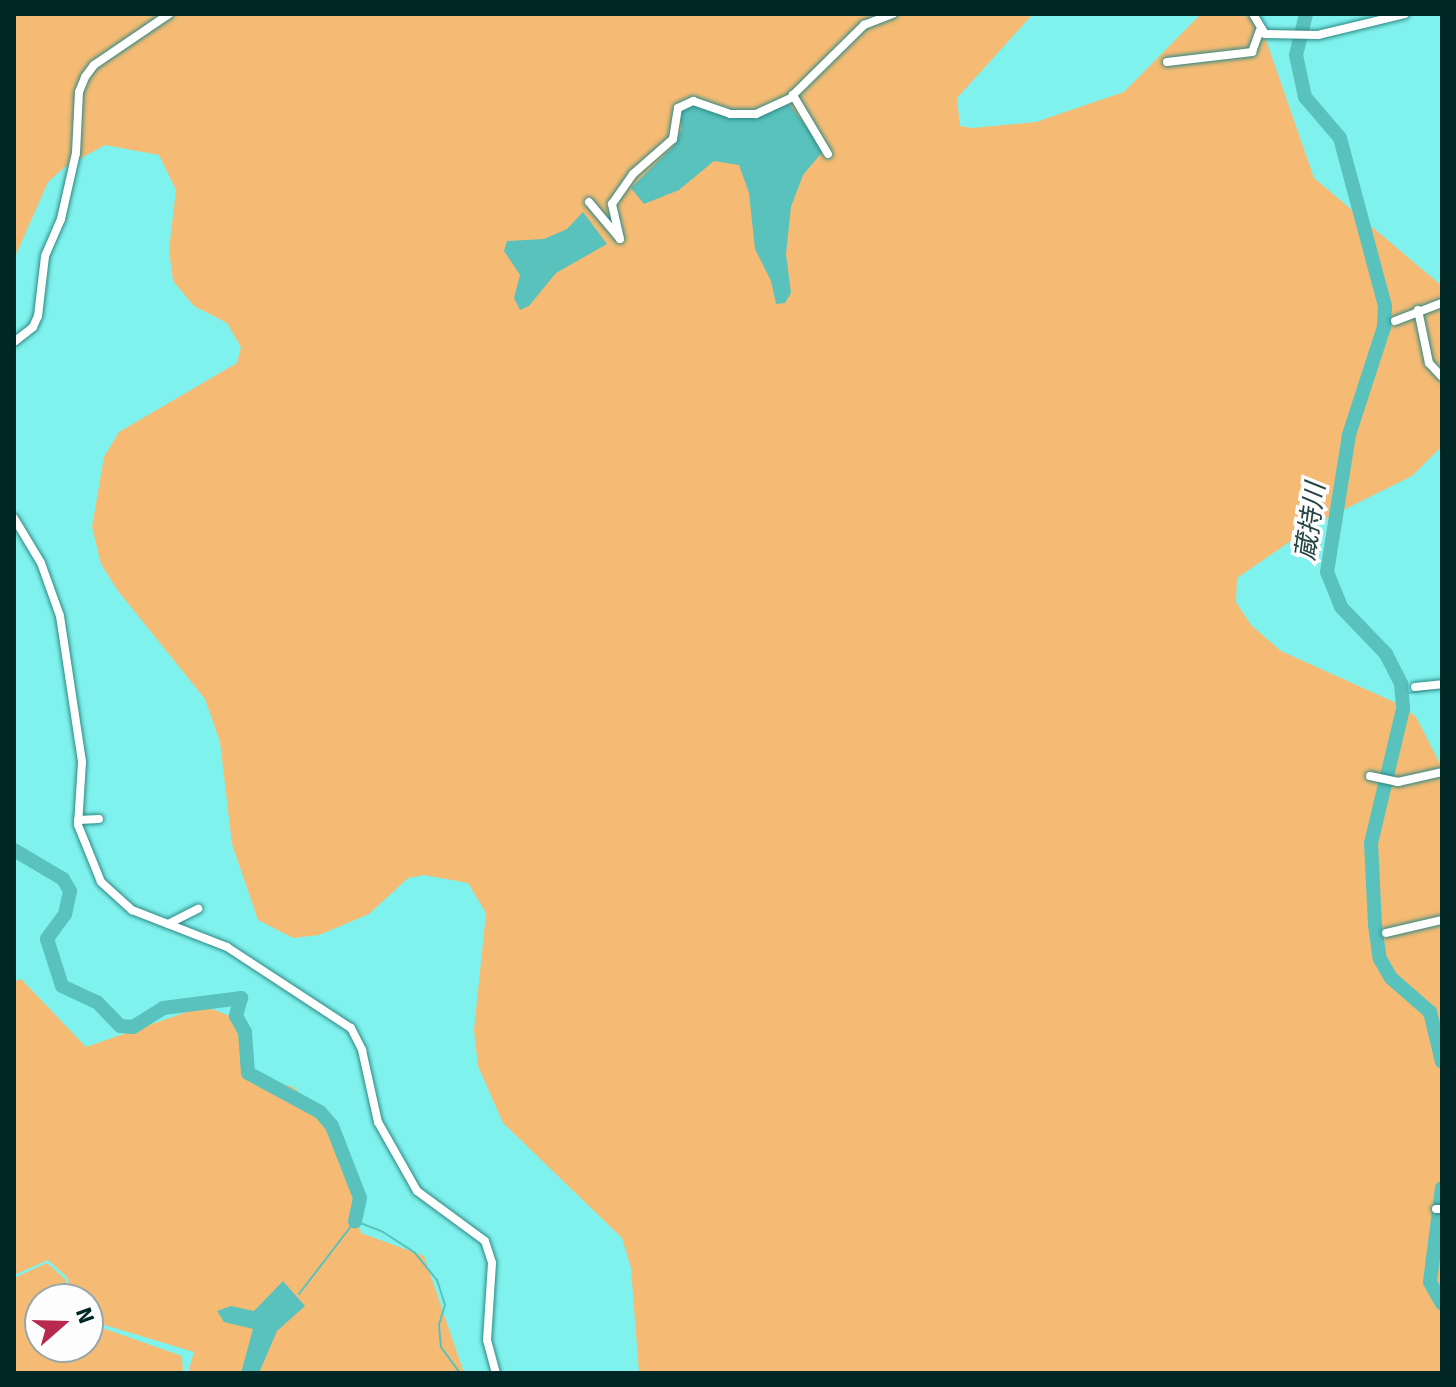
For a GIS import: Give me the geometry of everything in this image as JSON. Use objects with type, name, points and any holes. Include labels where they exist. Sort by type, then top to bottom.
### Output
[{"type":"street","points":[[14,342],[33,327],[38,316],[45,256],[61,219],[76,153],[79,92],[85,77],[94,65],[169,14]]},
{"type":"street","points":[[589,202],[620,239],[612,204],[633,174],[673,139],[678,108],[693,101],[730,114],[756,114],[793,97],[864,25],[893,14]]},
{"type":"street","points":[[1167,62],[1252,52],[1260,30],[1253,14]]},
{"type":"street","points":[[1260,30],[1318,35],[1405,14]]},
{"type":"street","points":[[793,97],[828,154]]},
{"type":"street","points":[[1395,321],[1442,303]]},
{"type":"street","points":[[1418,310],[1429,363],[1442,377]]},
{"type":"street","points":[[14,518],[41,563],[60,616],[82,762],[78,820],[82,841],[107,891],[132,910],[227,947],[355,1033],[378,1122],[412,1183],[427,1203],[485,1241],[492,1263],[487,1340],[496,1373]]},
{"type":"street","points":[[1415,687],[1442,684]]},
{"type":"street","points":[[1370,776],[1398,782],[1442,772]]},
{"type":"street","points":[[78,820],[99,819]]},
{"type":"street","points":[[168,924],[198,909]]},
{"type":"street","points":[[1386,933],[1442,920]]},
{"type":"shaded area","points":[[14,14],[1033,14],[957,98],[960,126],[972,128],[1036,122],[1124,92],[1201,14],[1258,17],[1314,178],[1442,286],[1442,446],[1412,476],[1317,523],[1237,578],[1236,602],[1251,625],[1281,651],[1403,706],[1416,717],[1442,768],[1442,1373],[639,1373],[631,1268],[622,1238],[503,1123],[478,1066],[474,1030],[486,913],[468,883],[424,875],[408,878],[369,914],[319,935],[293,938],[258,920],[232,844],[220,742],[205,699],[118,591],[101,564],[92,527],[104,457],[119,432],[237,363],[241,347],[227,323],[194,306],[173,281],[169,250],[176,190],[159,155],[105,145],[65,167],[48,182],[14,259]]},
{"type":"shaded area","points":[[21,979],[86,1047],[204,1006],[235,1018],[258,1077],[293,1087],[335,1126],[361,1233],[424,1256],[464,1373],[188,1373],[194,1352],[104,1325],[104,1283],[68,1283],[68,1278],[48,1260],[14,1275],[14,982]]},
{"type":"shaded area","points":[[47,1263],[66,1280],[66,1283],[24,1283],[24,1363],[104,1363],[104,1329],[182,1356],[183,1373],[14,1373],[14,1278]]},
{"type":"water","points":[[690,104],[762,115],[789,104],[824,150],[803,175],[791,207],[786,254],[791,293],[785,303],[776,304],[771,281],[755,249],[749,193],[739,165],[714,161],[679,190],[644,204],[631,188],[675,145],[682,129],[680,114]]},
{"type":"water","points":[[583,212],[607,244],[556,273],[529,306],[520,310],[514,298],[520,275],[504,251],[507,241],[544,239],[567,229]]},
{"type":"water","points":[[283,1281],[305,1306],[277,1331],[259,1373],[241,1373],[253,1329],[224,1322],[217,1311],[231,1306],[254,1311]]},
{"type":"waterway","name":"蔵持川","points":[[1306,14],[1296,55],[1305,97],[1340,138],[1385,306],[1384,327],[1349,435],[1327,572],[1341,607],[1386,654],[1401,684],[1403,709],[1371,843],[1375,925],[1380,959],[1391,978],[1430,1012],[1442,1062]]},
{"type":"waterway","points":[[1402,694],[1441,688]]},
{"type":"waterway","points":[[14,850],[63,879],[70,891],[65,914],[47,939],[62,986],[97,1002],[120,1026],[133,1027],[163,1008],[241,998],[236,1016],[245,1032],[248,1073],[320,1112],[332,1126],[360,1198],[355,1221]]},
{"type":"waterway","name":"蔵持川","points":[[1442,1188],[1430,1282],[1442,1304]]},
{"type":"waterway","points":[[299,1294],[355,1221],[383,1232],[415,1253],[437,1280],[445,1305],[439,1325],[441,1347],[460,1373]]}]
